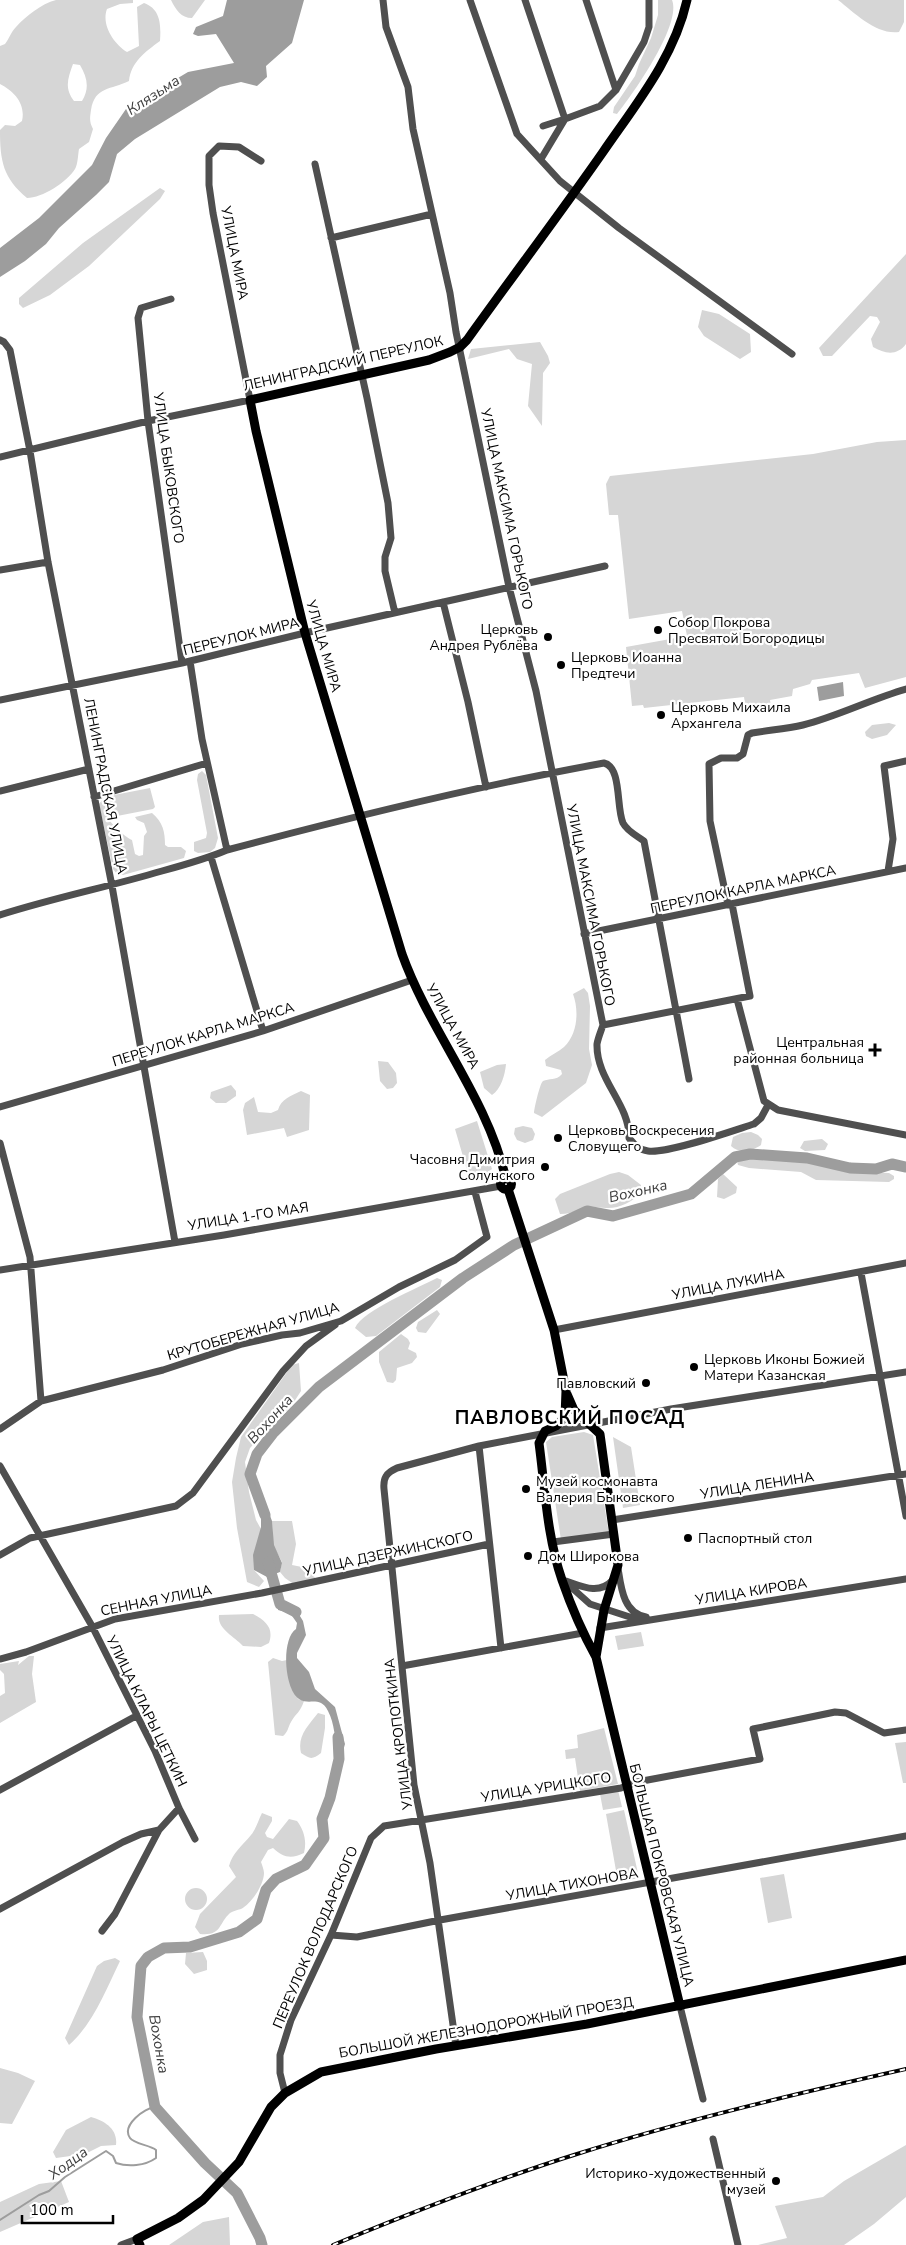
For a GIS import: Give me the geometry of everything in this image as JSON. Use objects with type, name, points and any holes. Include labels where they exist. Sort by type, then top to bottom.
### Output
[{"type":"main road","name":"ЛЕНИНГРАДСКИЙ ПЕРЕУЛОК","points":[[250,400],[429,360],[460,347],[658,73],[676,36],[687,0]]},
{"type":"main road","name":"УЛИЦА МИРА","points":[[250,400],[305,633],[402,954],[412,980],[474,1094],[503,1166],[505,1185],[519,1219],[554,1330],[566,1391]]},
{"type":"main road","points":[[566,1391],[574,1410],[588,1423],[593,1425],[600,1434],[618,1565],[604,1610],[596,1657]]},
{"type":"main road","points":[[566,1391],[565,1417],[561,1422],[545,1431],[539,1443],[553,1542],[561,1578],[583,1633],[596,1657]]},
{"type":"main road","name":"БОЛЬШАЯ ПОКРОВСКАЯ УЛИЦА","points":[[596,1657],[680,2006]]},
{"type":"main road","name":"БОЛЬШОЙ ЖЕЛЕЗНОДОРОЖНЫЙ ПРОЕЗД","points":[[138,2242],[178,2218],[203,2200],[239,2162],[271,2107],[285,2093],[321,2072],[680,2006],[906,1960]]},
{"type":"street","name":"УЛИЦА МАКСИМА ГОРЬКОГО","points":[[383,0],[386,27],[408,87],[413,129],[509,587],[536,691],[603,1025]]},
{"type":"street","points":[[470,0],[517,134],[573,193],[792,354]]},
{"type":"street","points":[[525,0],[565,118],[541,159]]},
{"type":"street","points":[[586,0],[616,90]]},
{"type":"street","points":[[543,126],[600,106],[616,90],[644,42],[648,26],[650,0]]},
{"type":"street","name":"УЛИЦА МИРА","points":[[250,400],[213,213],[209,185],[209,156],[219,146],[240,146],[260,161]]},
{"type":"street","points":[[315,164],[353,345],[367,398],[391,528],[385,571],[395,613]]},
{"type":"street","points":[[330,238],[432,214]]},
{"type":"street","name":"УЛИЦА БЫКОВСКОГО","points":[[171,299],[140,308],[138,318],[148,421],[186,662],[227,850]]},
{"type":"street","name":"ЛЕНИНГРАДСКАЯ УЛИЦА","points":[[0,340],[10,350],[30,451],[48,562],[112,886],[175,1242]]},
{"type":"street","name":"ЛЕНИНГРАДСКИЙ ПЕРЕУЛОК","points":[[0,457],[148,421],[250,400]]},
{"type":"street","points":[[0,570],[48,562]]},
{"type":"street","name":"ПЕРЕУЛОК МИРА","points":[[0,700],[186,662],[305,633],[605,566]]},
{"type":"street","points":[[443,602],[468,702],[486,787]]},
{"type":"street","points":[[768,1105],[761,1118],[754,1124],[666,1149],[646,1151],[637,1147],[629,1138],[629,1132],[619,1101],[605,1081],[597,1043],[603,1025],[750,996],[710,820],[709,764],[721,758],[737,758],[743,754],[748,735],[752,733],[802,725],[849,710],[874,698],[906,689]]},
{"type":"street","points":[[888,871],[893,839],[884,766],[906,761]]},
{"type":"street","points":[[94,797],[207,763]]},
{"type":"street","points":[[0,915],[34,904],[112,886],[211,857],[227,850],[361,816],[552,772],[604,763],[610,764],[614,775],[622,821],[626,828],[644,841],[689,1079]]},
{"type":"street","points":[[0,791],[89,768]]},
{"type":"street","points":[[211,857],[263,1030]]},
{"type":"street","name":"ПЕРЕУЛОК КАРЛА МАРКСА","points":[[584,934],[906,868]]},
{"type":"street","name":"ПЕРЕУЛОК КАРЛА МАРКСА","points":[[0,1107],[263,1030],[412,980]]},
{"type":"street","points":[[737,999],[764,1101],[768,1105],[787,1112],[906,1135]]},
{"type":"street","points":[[0,1142],[2,1156],[32,1265],[41,1401]]},
{"type":"street","name":"УЛИЦА 1-ГО МАЯ","points":[[0,1270],[475,1192],[505,1185]]},
{"type":"street","name":"КРУТОБЕРЕЖНАЯ УЛИЦА","points":[[0,1429],[41,1401],[163,1370],[242,1344],[300,1333],[341,1321],[399,1287],[454,1260],[487,1237],[475,1192]]},
{"type":"street","name":"УЛИЦА ЛУКИНА","points":[[554,1330],[906,1263]]},
{"type":"street","points":[[861,1273],[879,1376],[902,1474],[906,1516]]},
{"type":"street","points":[[0,1555],[30,1538],[176,1506],[181,1503],[193,1493],[283,1370],[306,1346],[341,1321]]},
{"type":"street","points":[[300,1333],[306,1338],[306,1346]]},
{"type":"street","points":[[501,1648],[479,1446],[671,1409],[906,1372]]},
{"type":"street","name":"УЛИЦА КРОПОТКИНА","points":[[456,2046],[440,1920],[414,1784],[391,1565],[384,1478],[397,1468],[479,1446]]},
{"type":"street","name":"УЛИЦА КЛАРЫ ЦЕТКИН","points":[[0,1466],[92,1626],[195,1839]]},
{"type":"street","name":"УЛИЦА ЛЕНИНА","points":[[612,1520],[902,1474]]},
{"type":"street","points":[[553,1542],[614,1534]]},
{"type":"street","name":"УЛИЦА ДЗЕРЖИНСКОГО","points":[[262,1593],[489,1544]]},
{"type":"street","points":[[618,1565],[622,1588],[628,1606],[641,1617],[656,1619]]},
{"type":"street","points":[[561,1578],[587,1589],[608,1585],[613,1580]]},
{"type":"street","points":[[561,1578],[590,1604],[642,1621]]},
{"type":"street","name":"УЛИЦА КИРОВА","points":[[600,1628],[906,1580]]},
{"type":"street","name":"СЕННАЯ УЛИЦА","points":[[0,1659],[38,1648],[92,1626],[136,1614],[262,1593]]},
{"type":"street","points":[[402,1666],[583,1633]]},
{"type":"street","name":"УЛИЦА УРИЦКОГО","points":[[384,1826],[626,1786],[760,1759],[753,1729],[823,1712],[846,1713],[884,1733],[906,1730]]},
{"type":"street","points":[[0,1790],[136,1716]]},
{"type":"street","points":[[102,1931],[115,1914],[159,1830],[179,1808]]},
{"type":"street","name":"ПЕРЕУЛОК ВОЛОДАРСКОГО","points":[[285,2093],[280,2072],[280,2056],[291,2020],[331,1935],[371,1838],[384,1826]]},
{"type":"street","points":[[0,1909],[123,1842],[141,1834],[159,1830]]},
{"type":"street","name":"УЛИЦА ТИХОНОВА","points":[[331,1935],[357,1937],[440,1920],[906,1836]]},
{"type":"street","name":"БОЛЬШАЯ ПОКРОВСКАЯ УЛИЦА","points":[[680,2006],[703,2099]]},
{"type":"street","points":[[713,2139],[738,2245]]},
{"type":"street","points":[[121,2245],[138,2242]]},
{"type":"shaded area","points":[[56,0],[133,0],[133,3],[120,4],[107,9],[106,15],[107,28],[110,34],[122,49],[127,52],[139,46],[137,7],[144,3],[154,9],[157,14],[160,24],[160,41],[144,53],[136,63],[130,74],[129,81],[105,90],[96,97],[91,110],[90,120],[93,129],[89,142],[79,149],[77,164],[71,174],[47,192],[27,198],[8,176],[2,160],[0,130],[5,125],[15,126],[22,121],[23,115],[18,99],[10,90],[0,84],[0,46],[5,44],[14,29],[24,19],[39,7]],"holes":[[[73,64],[80,65],[86,78],[87,87],[82,101],[74,101],[69,92],[68,78]]]},
{"type":"shaded area","points":[[171,0],[205,0],[192,18],[188,18],[179,13]]},
{"type":"shaded area","points":[[658,0],[672,0],[673,11],[670,25],[654,59],[634,91],[617,114],[613,113],[614,107],[635,76],[651,38],[658,15]]},
{"type":"shaded area","points":[[838,0],[904,0],[904,22],[899,32],[882,30],[866,22]]},
{"type":"shaded area","points":[[160,188],[165,191],[160,199],[89,266],[50,295],[23,308],[19,304],[19,298],[83,243]]},
{"type":"shaded area","points":[[906,254],[906,344],[899,351],[891,353],[873,347],[871,339],[880,322],[877,317],[870,316],[832,356],[823,356],[819,348]]},
{"type":"shaded area","points":[[702,310],[719,314],[750,334],[751,352],[740,359],[704,336],[698,327]]},
{"type":"shaded area","points":[[540,342],[550,363],[543,373],[542,426],[528,406],[532,364],[517,359],[509,349],[468,359],[471,349]]},
{"type":"shaded area","points":[[906,440],[906,677],[865,688],[859,673],[812,680],[810,684],[793,689],[792,696],[770,700],[771,707],[746,710],[744,697],[644,708],[643,705],[632,706],[626,647],[687,636],[682,611],[629,619],[618,515],[609,515],[606,484],[610,476],[813,454],[877,442]]},
{"type":"shaded area","points":[[889,723],[896,725],[887,735],[872,739],[866,736],[865,732],[872,725]]},
{"type":"shaded area","points":[[202,771],[206,775],[218,838],[215,848],[210,852],[198,853],[194,851],[194,842],[206,838],[207,833],[197,780],[198,774]]},
{"type":"shaded area","points":[[150,788],[155,807],[153,809],[110,816],[107,798],[109,796]]},
{"type":"shaded area","points":[[103,799],[106,813],[111,822],[125,836],[132,840],[135,854],[143,855],[144,836],[147,832],[144,823],[135,817],[152,813],[159,820],[163,828],[165,845],[168,847],[181,847],[186,851],[184,858],[123,875],[117,874],[113,869],[99,804]]},
{"type":"shaded area","points":[[584,988],[588,993],[590,1006],[589,1049],[592,1065],[586,1083],[542,1117],[534,1113],[542,1083],[545,1080],[557,1078],[562,1074],[561,1070],[546,1066],[545,1060],[569,1042],[576,1022],[576,1007],[573,994]]},
{"type":"shaded area","points":[[378,1061],[388,1062],[396,1073],[397,1083],[393,1088],[387,1089],[380,1081]]},
{"type":"shaded area","points":[[506,1064],[502,1081],[492,1095],[484,1088],[480,1072],[497,1065]]},
{"type":"shaded area","points":[[231,1085],[236,1091],[236,1096],[226,1103],[216,1103],[210,1098],[211,1092]]},
{"type":"shaded area","points":[[301,1091],[310,1095],[309,1130],[287,1137],[284,1128],[247,1135],[243,1110],[245,1103],[254,1097],[258,1112],[271,1113],[278,1110],[281,1103],[287,1098]]},
{"type":"shaded area","points":[[477,1121],[492,1169],[480,1178],[466,1181],[469,1177],[455,1129]]},
{"type":"shaded area","points":[[523,1126],[532,1128],[535,1134],[533,1140],[525,1143],[517,1140],[514,1134],[515,1128]]},
{"type":"shaded area","points":[[751,1132],[762,1139],[761,1145],[746,1151],[738,1150],[731,1146],[733,1137]]},
{"type":"shaded area","points":[[822,1139],[828,1144],[825,1150],[805,1151],[800,1148],[804,1141]]},
{"type":"shaded area","points":[[750,1157],[800,1160],[855,1172],[889,1173],[894,1176],[894,1179],[889,1182],[816,1180],[801,1172],[749,1168],[738,1165],[737,1161]]},
{"type":"shaded area","points":[[619,1172],[628,1175],[641,1185],[641,1193],[625,1204],[615,1207],[592,1207],[560,1214],[555,1199],[560,1194]]},
{"type":"shaded area","points":[[723,1174],[737,1187],[736,1193],[724,1199],[717,1197],[718,1179]]},
{"type":"shaded area","points":[[437,1278],[442,1280],[440,1287],[376,1336],[366,1337],[355,1328],[360,1321],[379,1307]]},
{"type":"shaded area","points":[[437,1310],[440,1314],[426,1333],[418,1332],[416,1328],[418,1322]]},
{"type":"shaded area","points":[[401,1334],[408,1339],[410,1343],[408,1349],[416,1353],[417,1357],[412,1363],[397,1368],[396,1380],[393,1383],[387,1382],[379,1362],[379,1352]]},
{"type":"shaded area","points":[[299,1363],[301,1391],[292,1405],[250,1448],[245,1462],[249,1492],[256,1520],[261,1529],[254,1570],[264,1581],[259,1587],[247,1582],[237,1528],[232,1482],[236,1458],[241,1437],[292,1365]]},
{"type":"shaded area","points":[[584,1432],[593,1435],[609,1534],[561,1540],[546,1442],[552,1437]]},
{"type":"shaded area","points":[[613,1437],[631,1447],[640,1505],[623,1508]]},
{"type":"shaded area","points":[[272,1521],[292,1521],[296,1544],[292,1565],[307,1568],[316,1579],[295,1585],[280,1572],[282,1562],[273,1545]]},
{"type":"shaded area","points":[[253,1614],[262,1619],[270,1629],[269,1643],[261,1647],[243,1646],[223,1628],[219,1620],[219,1615]]},
{"type":"shaded area","points":[[641,1632],[644,1646],[618,1650],[615,1636]]},
{"type":"shaded area","points":[[29,1656],[34,1656],[32,1674],[36,1702],[0,1723],[0,1696],[5,1693],[4,1674],[0,1670],[0,1664],[19,1661],[18,1665]]},
{"type":"shaded area","points":[[273,1658],[282,1661],[287,1660],[288,1675],[298,1699],[304,1701],[283,1736],[275,1735],[268,1662]]},
{"type":"shaded area","points":[[318,1713],[325,1715],[325,1728],[321,1753],[311,1758],[301,1753],[300,1747],[304,1731]]},
{"type":"shaded area","points":[[604,1728],[618,1784],[580,1791],[575,1758],[566,1759],[565,1750],[578,1748],[577,1735]]},
{"type":"shaded area","points":[[906,1742],[906,1783],[903,1783],[895,1743]]},
{"type":"shaded area","points":[[618,1790],[622,1807],[603,1810],[600,1794]]},
{"type":"shaded area","points":[[624,1810],[639,1878],[618,1882],[606,1814]]},
{"type":"shaded area","points":[[262,1813],[272,1817],[272,1821],[265,1833],[267,1837],[273,1839],[289,1819],[297,1821],[304,1836],[304,1853],[288,1856],[280,1854],[273,1848],[268,1850],[261,1862],[264,1873],[262,1883],[253,1899],[245,1907],[230,1913],[216,1931],[200,1934],[195,1927],[200,1914],[236,1877],[229,1866],[231,1861],[235,1853],[253,1833]]},
{"type":"shaded area","points":[[784,1874],[792,1918],[768,1923],[760,1878]]},
{"type":"shaded area","points":[[196,1888],[204,1891],[207,1899],[204,1907],[196,1910],[188,1907],[185,1899],[188,1891]]},
{"type":"shaded area","points":[[203,1952],[207,1961],[207,1970],[194,1974],[185,1964],[186,1953]]},
{"type":"shaded area","points":[[115,1958],[120,1961],[98,2006],[78,2037],[69,2045],[65,2038],[97,1966],[104,1961]]},
{"type":"shaded area","points":[[0,2068],[18,2073],[35,2081],[12,2124],[0,2123]]},
{"type":"shaded area","points":[[91,2117],[110,2126],[115,2134],[116,2145],[101,2146],[85,2154],[56,2158],[53,2152],[66,2130]]},
{"type":"shaded area","points":[[906,2145],[906,2197],[874,2224],[844,2245],[758,2245],[787,2238],[775,2206],[823,2197],[844,2181]]},
{"type":"shaded area","points":[[61,2181],[69,2202],[0,2232],[0,2202],[39,2184]]},
{"type":"shaded area","points":[[229,2217],[230,2245],[169,2245],[203,2222]]},
{"type":"water","name":"Клязьма","points":[[227,0],[304,0],[292,43],[266,66],[267,77],[257,86],[241,82],[220,87],[135,139],[117,154],[109,182],[59,228],[46,244],[25,261],[0,277],[0,248],[39,218],[92,165],[106,138],[126,109],[188,72],[234,63],[216,34],[198,36],[193,34],[196,27],[223,16]]},
{"type":"water","points":[[843,682],[844,696],[819,701],[817,687]]},
{"type":"water","points":[[261,1501],[265,1502],[272,1521],[274,1545],[282,1563],[280,1572],[267,1577],[254,1570],[253,1555],[261,1527]]},
{"type":"water","points":[[282,1605],[295,1608],[303,1621],[306,1635],[297,1653],[297,1658],[309,1672],[315,1689],[335,1707],[345,1744],[343,1751],[339,1752],[332,1721],[325,1706],[322,1703],[307,1702],[299,1699],[294,1694],[290,1685],[286,1653],[291,1634],[296,1629],[297,1623],[290,1613],[278,1610],[278,1607]]},
{"type":"waterway","name":"Вохонка","points":[[265,1515],[250,1474],[257,1454],[274,1432],[319,1387],[463,1278],[514,1245],[587,1211],[613,1216],[691,1194],[735,1157],[750,1154],[807,1158],[850,1168],[876,1169],[892,1164],[906,1167]]},
{"type":"waterway","name":"Вохонка","points":[[268,1562],[280,1604],[296,1612]]},
{"type":"waterway","name":"Вохонка","points":[[262,2245],[237,2193],[205,2163],[155,2107],[137,2017],[141,1966],[148,1957],[164,1948],[190,1947],[239,1932],[257,1919],[266,1890],[276,1879],[305,1865],[324,1838],[322,1819],[330,1798],[339,1759],[338,1737]]},
{"type":"waterway","name":"Ходца","points":[[0,2220],[39,2195],[49,2191],[65,2177],[106,2151],[113,2156],[116,2163],[136,2165],[152,2161],[156,2158],[156,2150],[132,2140],[128,2133],[131,2123],[135,2118],[146,2110],[155,2107]]},
{"type":"railway","points":[[333,2245],[454,2197],[577,2154],[740,2108],[906,2069]]},
{"type":"place","name":"Собор Покрова Пресвятой Богородицы","points":[[658,630]]},
{"type":"place","name":"Церковь Андрея Рублёва","points":[[548,637]]},
{"type":"place","name":"Церковь Иоанна Предтечи","points":[[561,665]]},
{"type":"place","name":"Церковь Михаила Архангела","points":[[661,715]]},
{"type":"place","name":"Центральная районная больница","points":[[875,1050]]},
{"type":"place","name":"Церковь Воскресения Словущего","points":[[558,1138]]},
{"type":"place","name":"Часовня Димитрия Солунского","points":[[545,1167]]},
{"type":"place","name":"Церковь Иконы Божией Матери Казанская","points":[[694,1367]]},
{"type":"place","name":"Павловский","points":[[646,1383]]},
{"type":"place","name":"Музей космонавта Валерия Быковского","points":[[526,1489]]},
{"type":"place","name":"Паспортный стол","points":[[688,1538]]},
{"type":"place","name":"Дом Широкова","points":[[528,1556]]},
{"type":"place","name":"Историко-художественный музей","points":[[776,2181]]},
{"type":"district","name":"ПАВЛОВСКИЙ ПОСАД","points":[[570,1417]]}]
